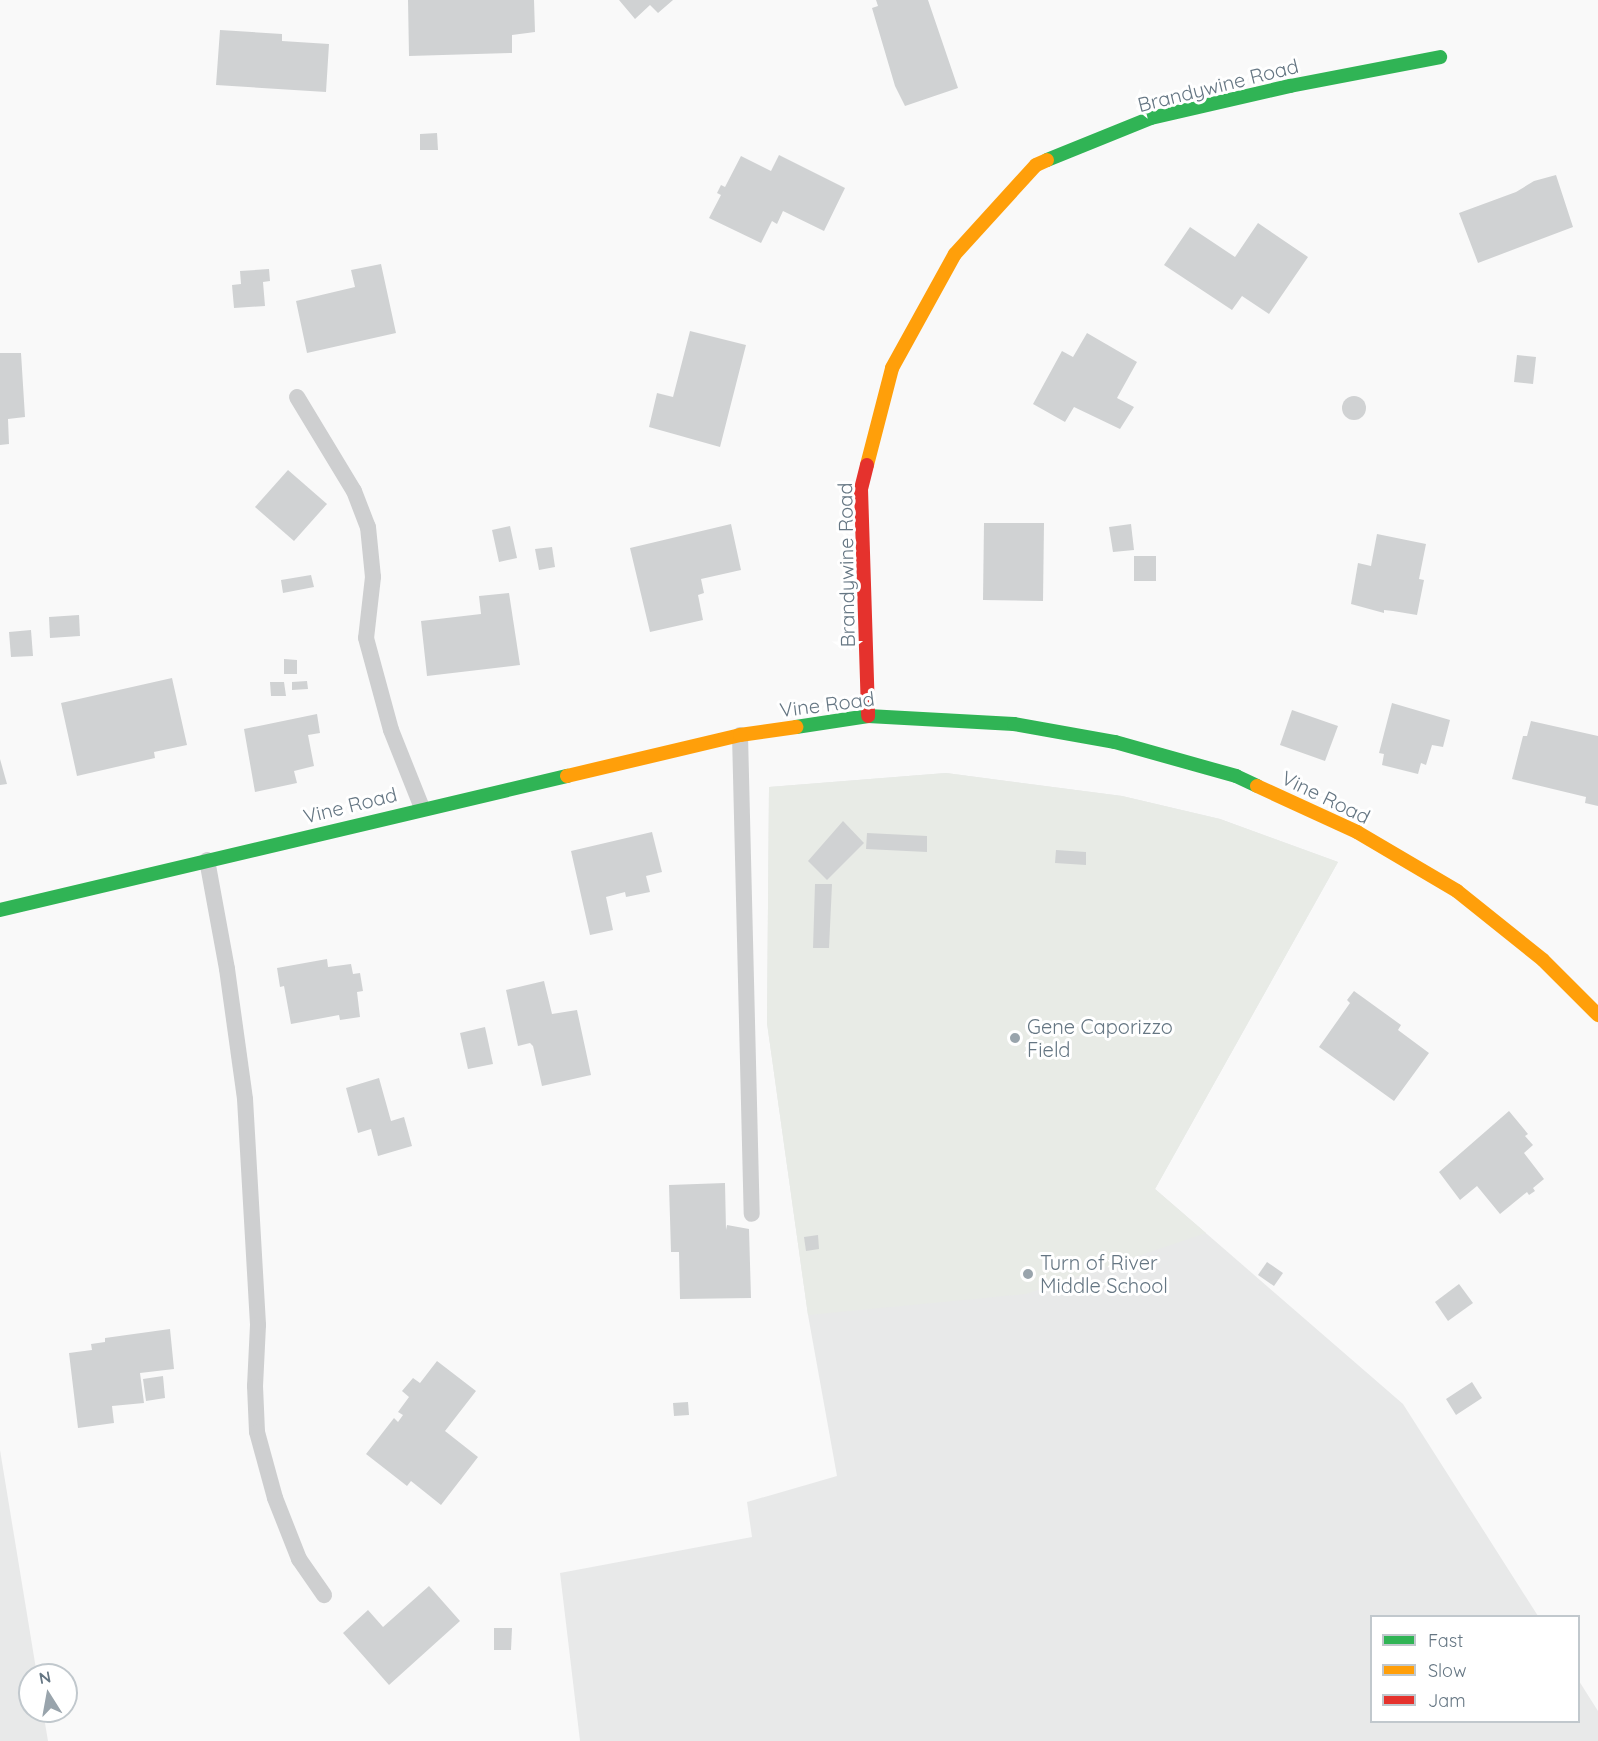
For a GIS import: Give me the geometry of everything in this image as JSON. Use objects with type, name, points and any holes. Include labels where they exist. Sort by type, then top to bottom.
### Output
[{"type":"street","name":"Brandywine Road","points":[[868,716],[861,489],[892,368],[955,254],[1036,165],[1047,160],[1151,118],[1290,86],[1440,57]]},
{"type":"street","name":"Vine Road","points":[[0,910],[422,808],[740,735],[868,716],[1014,724],[1115,742],[1236,776],[1357,832],[1457,891],[1543,960],[1598,1015]]},
{"type":"lane","points":[[297,397],[354,491],[368,527],[373,577],[366,638],[391,730],[422,808]]},
{"type":"lane","points":[[740,735],[752,1214]]},
{"type":"lane","points":[[207,860],[227,969],[245,1099],[258,1325],[255,1386],[257,1432],[275,1498],[299,1559],[324,1595]]},
{"type":"shaded area","name":"Turn of River Middle School","points":[[946,773],[1122,796],[1220,819],[1338,862],[1155,1189],[1403,1404],[1537,1615],[1370,1615],[1370,1723],[1580,1723],[1580,1683],[1598,1711],[1598,1741],[580,1741],[560,1573],[752,1537],[747,1502],[837,1476],[808,1315],[767,1023],[769,787]]},
{"type":"shaded area","points":[[946,773],[1122,796],[1220,819],[1338,862],[1155,1189],[1206,1233],[1026,1294],[808,1315],[767,1023],[769,787]]},
{"type":"shaded area","points":[[0,1450],[35,1663],[18,1663],[18,1723],[45,1723],[48,1741],[0,1741]]},
{"type":"building","points":[[408,0],[534,0],[535,32],[512,35],[512,53],[409,56]]},
{"type":"building","points":[[619,0],[673,0],[658,13],[650,5],[635,19]]},
{"type":"building","points":[[876,0],[928,0],[958,88],[905,106],[895,86],[872,8],[878,6]]},
{"type":"building","points":[[220,30],[282,34],[282,41],[329,44],[326,92],[216,85]]},
{"type":"building","points":[[437,133],[438,150],[420,150],[420,134]]},
{"type":"building","points":[[779,155],[845,188],[824,231],[783,211],[777,224],[772,221],[761,243],[709,218],[721,195],[717,193],[721,185],[725,187],[741,156],[771,171]]},
{"type":"building","points":[[1556,175],[1573,227],[1478,263],[1459,213],[1516,192],[1534,181]]},
{"type":"building","points":[[1258,223],[1308,257],[1269,314],[1242,296],[1232,310],[1164,265],[1190,227],[1235,257]]},
{"type":"building","points":[[381,264],[396,333],[307,353],[296,301],[355,287],[351,270]]},
{"type":"building","points":[[269,269],[270,281],[263,282],[265,306],[234,308],[232,285],[241,284],[240,271]]},
{"type":"building","points":[[690,331],[746,345],[720,447],[649,427],[657,393],[673,397]]},
{"type":"building","points":[[1087,333],[1137,362],[1117,398],[1134,407],[1120,429],[1074,407],[1065,422],[1033,404],[1062,351],[1073,357]]},
{"type":"building","points":[[0,353],[21,353],[25,417],[8,419],[9,444],[0,445]]},
{"type":"building","points":[[1517,355],[1536,357],[1533,384],[1514,382]]},
{"type":"building","points":[[1354,396],[1359,397],[1365,403],[1365,413],[1359,419],[1354,420],[1349,419],[1343,413],[1342,408],[1343,403],[1349,397]]},
{"type":"building","points":[[288,470],[327,504],[294,541],[255,507]]},
{"type":"building","points":[[984,523],[1044,523],[1043,601],[983,600]]},
{"type":"building","points":[[731,524],[741,570],[701,579],[704,593],[698,595],[703,620],[650,632],[630,548]]},
{"type":"building","points":[[1131,524],[1134,550],[1113,552],[1109,527]]},
{"type":"building","points":[[510,526],[517,558],[499,562],[492,530]]},
{"type":"building","points":[[1377,534],[1426,544],[1419,579],[1424,580],[1417,615],[1384,610],[1384,613],[1351,604],[1358,563],[1371,566]]},
{"type":"building","points":[[552,547],[555,567],[539,570],[535,549]]},
{"type":"building","points":[[1134,556],[1156,556],[1156,581],[1134,581]]},
{"type":"building","points":[[311,575],[314,587],[283,593],[281,580]]},
{"type":"building","points":[[509,593],[520,665],[427,676],[421,621],[481,614],[479,596]]},
{"type":"building","points":[[79,615],[80,636],[50,638],[49,617]]},
{"type":"building","points":[[31,630],[33,656],[11,657],[9,632]]},
{"type":"building","points":[[284,659],[297,660],[297,674],[284,674]]},
{"type":"building","points":[[172,678],[187,745],[154,752],[155,758],[77,776],[61,703]]},
{"type":"building","points":[[307,681],[308,689],[292,690],[292,682]]},
{"type":"building","points":[[270,682],[284,682],[286,696],[271,696]]},
{"type":"building","points":[[1392,703],[1450,720],[1443,747],[1432,745],[1426,765],[1421,763],[1418,774],[1382,765],[1384,754],[1379,753]]},
{"type":"building","points":[[1292,710],[1338,726],[1325,761],[1280,745]]},
{"type":"building","points":[[317,714],[320,733],[308,735],[314,766],[294,771],[297,783],[255,792],[244,729]]},
{"type":"building","points":[[1531,721],[1598,736],[1598,806],[1585,803],[1586,797],[1512,779],[1523,736],[1527,736]]},
{"type":"building","points":[[0,759],[7,784],[0,785]]},
{"type":"building","points":[[843,821],[864,843],[827,880],[808,861]]},
{"type":"building","points":[[652,832],[662,872],[646,876],[650,892],[626,897],[625,892],[606,897],[613,930],[590,935],[571,851]]},
{"type":"building","points":[[867,833],[927,836],[927,852],[866,849]]},
{"type":"building","points":[[1056,850],[1086,852],[1086,865],[1055,863]]},
{"type":"building","points":[[815,884],[832,884],[829,948],[813,948]]},
{"type":"building","points":[[327,959],[328,967],[351,964],[353,974],[360,973],[363,991],[357,992],[360,1017],[340,1020],[339,1015],[291,1024],[284,986],[280,987],[277,968]]},
{"type":"building","points":[[544,981],[552,1014],[577,1010],[591,1075],[542,1086],[533,1046],[530,1043],[518,1046],[506,990]]},
{"type":"building","points":[[1354,991],[1401,1025],[1398,1030],[1429,1053],[1394,1101],[1319,1047],[1350,1003],[1347,1000]]},
{"type":"building","points":[[485,1027],[493,1064],[468,1069],[460,1033]]},
{"type":"building","points":[[379,1078],[391,1121],[404,1117],[412,1146],[378,1156],[371,1129],[358,1133],[346,1088]]},
{"type":"building","points":[[1509,1111],[1528,1134],[1525,1136],[1533,1145],[1524,1153],[1544,1179],[1533,1188],[1535,1191],[1529,1195],[1527,1192],[1500,1214],[1477,1186],[1460,1200],[1439,1172]]},
{"type":"building","points":[[725,1183],[726,1230],[727,1225],[749,1229],[751,1298],[680,1299],[679,1252],[671,1252],[669,1185]]},
{"type":"building","points":[[818,1235],[819,1249],[806,1251],[804,1237]]},
{"type":"building","points":[[1267,1262],[1283,1273],[1274,1286],[1258,1275]]},
{"type":"building","points":[[1459,1284],[1473,1303],[1448,1321],[1435,1302]]},
{"type":"building","points":[[170,1329],[174,1369],[140,1373],[144,1403],[112,1406],[114,1423],[78,1428],[69,1353],[92,1350],[91,1344],[105,1342],[105,1338]]},
{"type":"building","points":[[437,1361],[476,1391],[445,1431],[478,1457],[441,1505],[411,1481],[407,1486],[366,1454],[394,1418],[398,1422],[403,1415],[398,1412],[409,1397],[402,1391],[413,1378],[420,1383]]},
{"type":"building","points":[[163,1376],[165,1398],[146,1401],[143,1379]]},
{"type":"building","points":[[1472,1382],[1482,1398],[1456,1415],[1446,1399]]},
{"type":"building","points":[[688,1402],[689,1415],[674,1416],[673,1403]]},
{"type":"building","points":[[429,1586],[460,1621],[389,1685],[343,1633],[368,1610],[383,1627]]},
{"type":"building","points":[[494,1628],[512,1628],[511,1650],[494,1650]]},
{"type":"traffic: fast","points":[[1047,160],[1151,118],[1290,86],[1440,57]]},
{"type":"traffic: fast","points":[[796,727],[868,716],[1014,724],[1115,742],[1236,776],[1257,786]]},
{"type":"traffic: fast","points":[[0,910],[567,776]]},
{"type":"traffic: slow","points":[[867,465],[892,368],[955,254],[1036,165],[1047,160]]},
{"type":"traffic: slow","points":[[567,776],[740,735],[796,727]]},
{"type":"traffic: slow","points":[[1257,786],[1357,832],[1457,891],[1543,960],[1598,1015]]},
{"type":"traffic: jam","points":[[867,465],[861,489],[868,716]]},
{"type":"place","name":"Gene Caporizzo Field","points":[[1015,1038]]},
{"type":"place","name":"Turn of River Middle School","points":[[1028,1274]]}]
